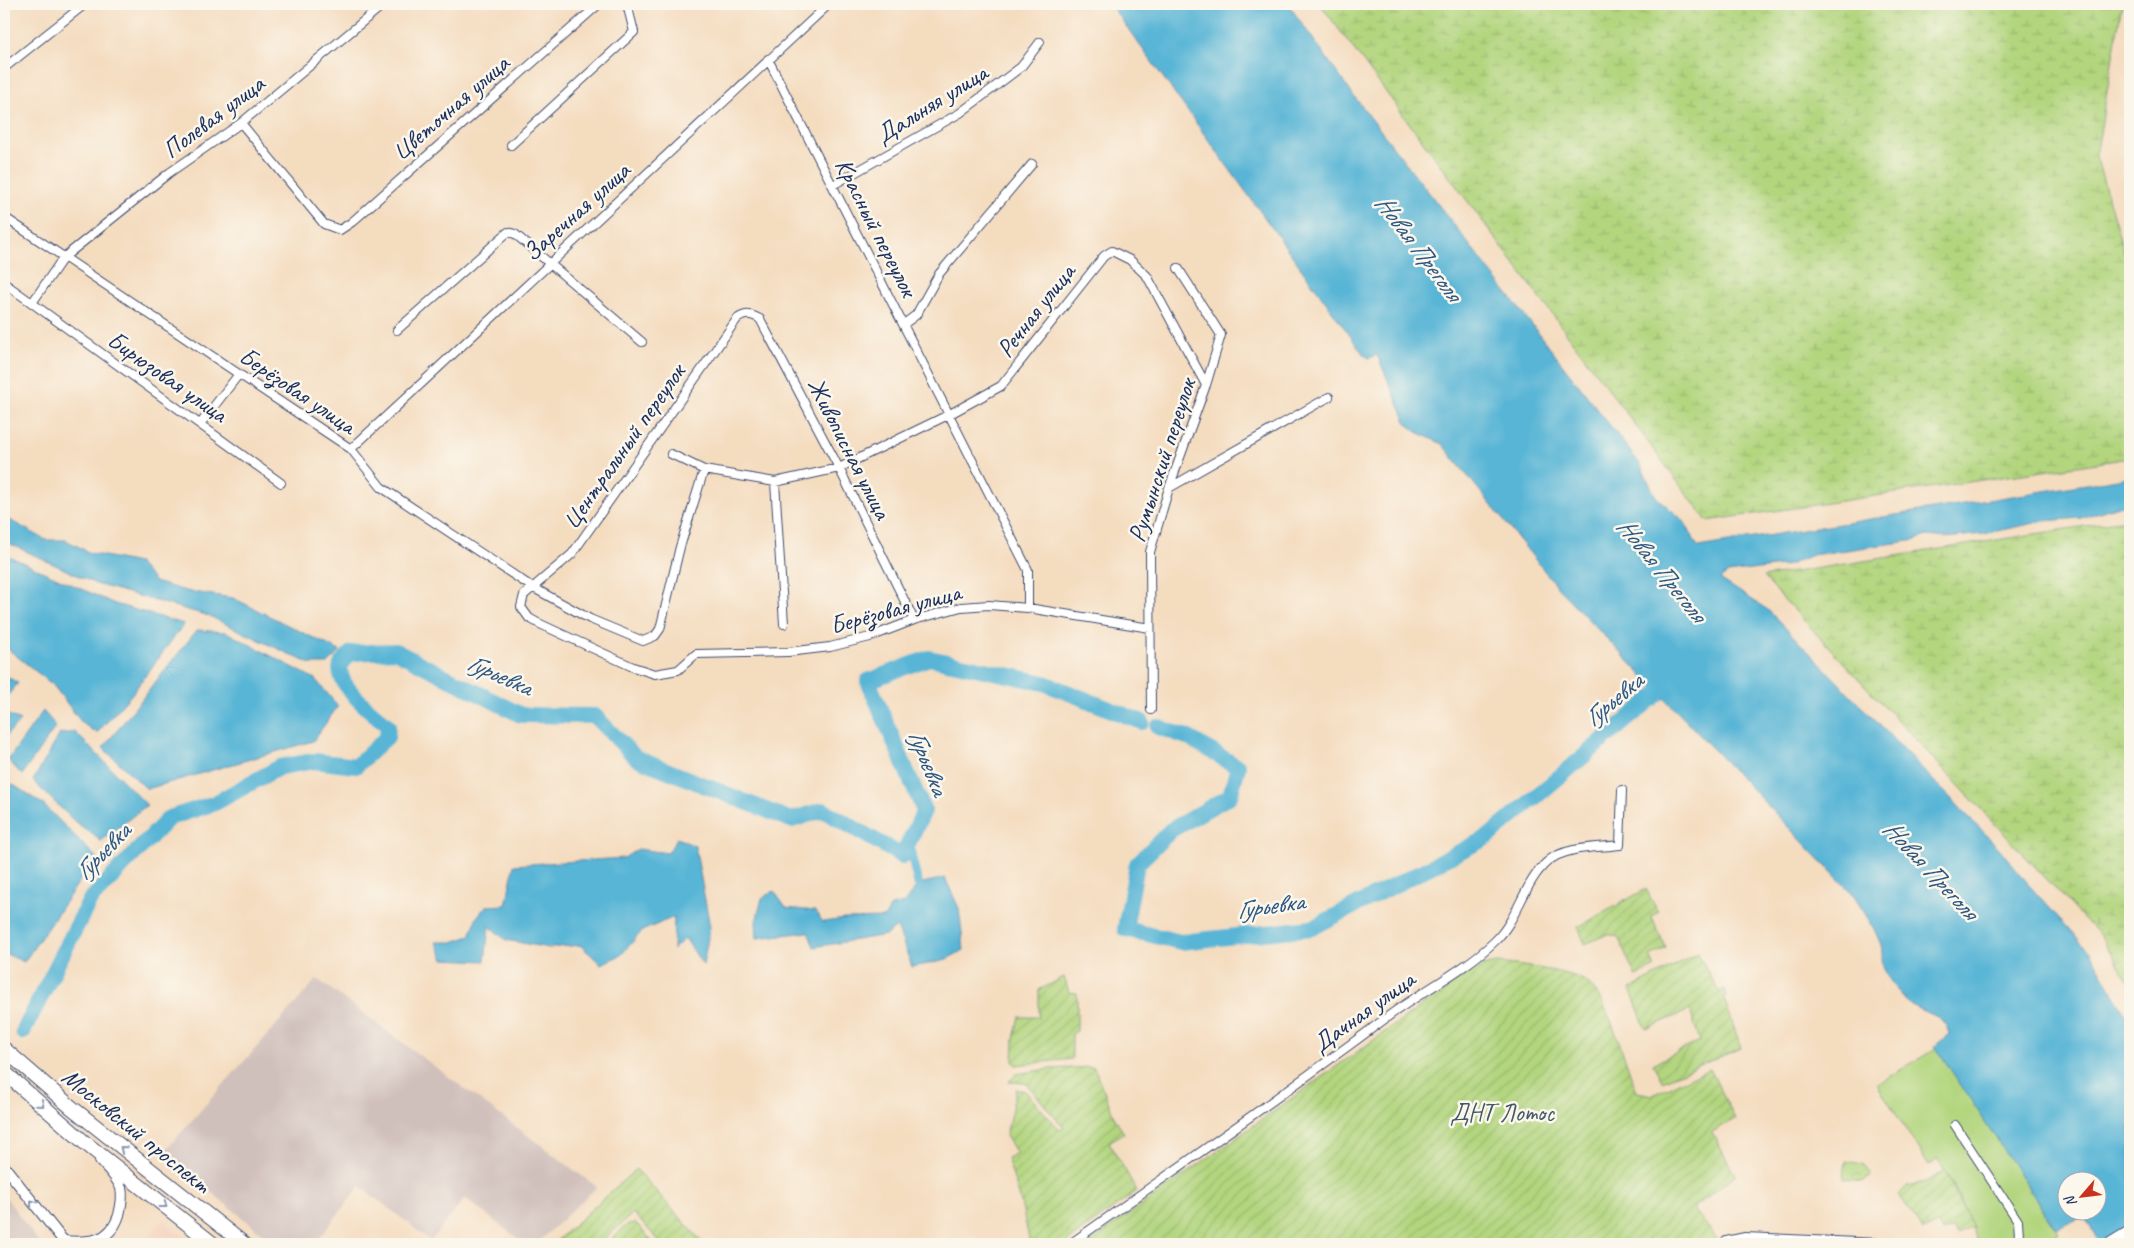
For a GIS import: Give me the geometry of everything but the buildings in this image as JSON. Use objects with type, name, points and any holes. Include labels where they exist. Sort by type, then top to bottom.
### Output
[{"type":"highway","name":"Московский проспект","points":[[7,1052],[161,1180],[244,1244]]},
{"type":"highway","name":"Московский проспект","points":[[4,1072],[84,1142],[213,1244]]},
{"type":"highway","points":[[2112,1244],[2130,1234]]},
{"type":"main road","points":[[4,1166],[64,1242],[84,1242],[102,1238],[116,1225],[121,1208],[120,1187],[84,1142]]},
{"type":"street","points":[[4,68],[85,4]]},
{"type":"street","name":"Полевая улица","points":[[63,258],[170,173],[241,123],[384,4]]},
{"type":"street","name":"Цветочная улица","points":[[241,123],[324,224],[340,230],[352,222],[599,4]]},
{"type":"street","points":[[511,145],[634,32],[627,4]]},
{"type":"street","name":"Заречная улица","points":[[351,449],[548,264],[718,110],[768,60],[829,4]]},
{"type":"street","name":"Дальняя улица","points":[[833,185],[960,113],[1021,67],[1040,42]]},
{"type":"street","name":"Красный переулок","points":[[768,60],[1028,570],[1028,608]]},
{"type":"street","points":[[904,324],[916,316],[939,274],[1032,164]]},
{"type":"street","name":"Берёзовая улица","points":[[4,216],[63,258],[351,449],[380,487],[532,588],[590,619],[643,641],[654,636],[660,628],[680,547],[704,470]]},
{"type":"street","points":[[397,330],[508,232],[514,234],[642,342]]},
{"type":"street","name":"Речная улица","points":[[839,468],[950,414],[1001,386],[1104,256],[1112,251],[1130,260],[1147,276],[1206,384]]},
{"type":"street","points":[[32,303],[63,258]]},
{"type":"street","name":"Румынский переулок","points":[[1151,710],[1150,552],[1169,488],[1206,384],[1221,335],[1178,268]]},
{"type":"street","name":"Бирюзовая улица","points":[[4,283],[201,423],[281,483]]},
{"type":"street","name":"Живописная улица","points":[[738,319],[743,315],[751,314],[760,319],[839,468],[914,620]]},
{"type":"street","name":"Центральный переулок","points":[[532,588],[572,554],[738,319]]},
{"type":"street","points":[[201,423],[239,374]]},
{"type":"street","points":[[1169,488],[1329,397]]},
{"type":"street","name":"Центральный переулок","points":[[671,454],[704,470],[775,482],[839,468]]},
{"type":"street","points":[[775,482],[784,624]]},
{"type":"street","name":"Берёзовая улица","points":[[532,588],[521,600],[521,607],[529,618],[633,667],[655,674],[678,670],[696,654],[788,652],[830,647],[870,637],[914,620],[961,607],[988,605],[1028,608],[1150,628]]},
{"type":"street","name":"Дачная улица","points":[[1070,1244],[1313,1072],[1404,1005],[1481,953],[1497,939],[1510,922],[1539,871],[1547,862],[1569,851],[1620,845],[1622,790]]},
{"type":"street","points":[[1955,1125],[2018,1220],[2019,1236],[2012,1244]]},
{"type":"street","points":[[1726,1243],[1745,1237],[1902,1244]]},
{"type":"shaded area","points":[[317,979],[597,1187],[536,1244],[525,1244],[465,1198],[431,1241],[360,1186],[315,1244],[299,1244],[290,1238],[285,1244],[275,1244],[163,1153]]},
{"type":"shaded area","points":[[4,1195],[18,1214],[40,1244],[4,1244]]},
{"type":"shaded area","points":[[163,1220],[194,1244],[142,1244]]},
{"type":"green space","points":[[1320,4],[2122,4],[2096,156],[2130,273],[2130,458],[1707,521]]},
{"type":"green space","points":[[2130,519],[2130,984],[2102,938],[1763,577]]},
{"type":"green space","points":[[1646,889],[1658,912],[1651,916],[1666,948],[1650,956],[1655,967],[1636,977],[1618,937],[1608,934],[1585,944],[1578,927]]},
{"type":"green space","points":[[1698,953],[1719,992],[1725,990],[1727,996],[1724,998],[1741,1048],[1662,1081],[1653,1064],[1700,1041],[1690,1010],[1646,1029],[1630,989]]},
{"type":"green space","name":"ДНТ Лотос","points":[[1497,963],[1559,972],[1582,979],[1589,984],[1610,1019],[1637,1092],[1652,1095],[1710,1069],[1735,1119],[1712,1132],[1735,1175],[1693,1208],[1721,1244],[1087,1244],[1468,973],[1480,966]]},
{"type":"green space","points":[[1064,977],[1069,992],[1077,993],[1077,1031],[1072,1034],[1072,1059],[1016,1065],[1013,1061],[1014,1039],[1019,1017],[1039,1017],[1039,990]]},
{"type":"green space","points":[[1937,1048],[2058,1233],[2039,1244],[1987,1244],[1977,1240],[1959,1196],[1938,1159],[1929,1166],[1877,1084]]},
{"type":"green space","points":[[1094,1067],[1116,1121],[1124,1133],[1109,1142],[1137,1191],[1064,1244],[1030,1244],[1020,1198],[1007,1158],[1017,1153],[1006,1136],[1016,1089],[1025,1091],[1060,1130],[1064,1128],[1026,1083],[1009,1082],[1016,1074],[1049,1069]]},
{"type":"green space","points":[[1846,1161],[1863,1164],[1871,1176],[1861,1182],[1844,1179]]},
{"type":"green space","points":[[636,1169],[704,1244],[662,1244],[633,1213],[599,1244],[553,1244]]},
{"type":"green space","points":[[1945,1171],[1973,1227],[1956,1234],[1953,1228],[1943,1232],[1938,1225],[1923,1230],[1899,1195],[1907,1186],[1925,1182]]},
{"type":"green space","points":[[636,1223],[654,1244],[606,1244],[628,1224]]},
{"type":"water","name":"Новая Преголя","points":[[1110,4],[1288,4],[1353,95],[1640,464],[1656,497],[1684,521],[1698,547],[2130,477],[2130,508],[2121,505],[2081,518],[2044,521],[1983,534],[1946,538],[1926,536],[1916,540],[1812,555],[1789,565],[1728,573],[1720,579],[1768,610],[1999,848],[2026,882],[2090,952],[2130,1022],[2130,1244],[2100,1244],[2086,1220],[2106,1220],[2106,1170],[2056,1170],[2056,1220],[2075,1220],[2056,1229],[1935,1046],[1949,1034],[1946,1026],[1937,1017],[1918,1009],[1906,1000],[1888,977],[1883,966],[1882,949],[1875,932],[1851,892],[1559,589],[1442,444],[1417,432],[1407,424],[1377,355],[1369,358],[1364,355]]},
{"type":"water","points":[[4,517],[46,540],[66,540],[90,553],[138,563],[155,582],[186,591],[233,598],[340,651],[328,664],[310,664],[209,616],[96,584],[4,541]]},
{"type":"water","points":[[4,554],[115,604],[184,624],[131,695],[97,733],[82,723],[53,685],[4,646]]},
{"type":"water","points":[[197,630],[226,632],[315,679],[338,706],[313,741],[147,789],[103,748]]},
{"type":"water","points":[[4,675],[18,683],[4,700]]},
{"type":"water","points":[[43,711],[56,726],[22,775],[8,760]]},
{"type":"water","points":[[5,713],[20,721],[4,738],[4,715]]},
{"type":"water","points":[[75,732],[147,805],[101,841],[72,819],[33,781],[60,734]]},
{"type":"water","points":[[9,782],[44,805],[96,857],[24,962],[4,953],[4,790]]},
{"type":"water","points":[[677,838],[695,846],[710,927],[703,965],[685,938],[673,950],[674,917],[642,931],[621,955],[601,964],[580,945],[549,948],[506,940],[489,926],[485,961],[444,959],[436,942],[452,942],[470,936],[477,917],[486,906],[506,905],[514,865],[624,858],[638,849],[668,853]]},
{"type":"water","points":[[945,878],[959,908],[964,950],[943,961],[912,967],[897,927],[886,935],[814,947],[808,932],[757,938],[756,922],[762,898],[774,891],[786,908],[815,911],[823,922],[845,919],[884,918],[891,906],[904,903],[918,884]]},
{"type":"waterway","name":"Гурьевка","points":[[23,1032],[90,900],[169,818],[215,803],[280,767],[314,761],[356,766],[387,737],[388,726],[349,690],[340,673],[341,665],[351,653],[395,651],[521,715],[595,716],[636,758],[791,820],[823,810],[902,856],[924,811],[868,681],[929,658],[1044,683],[1142,722]]},
{"type":"waterway","name":"Гурьевка","points":[[1158,727],[1187,737],[1238,767],[1230,796],[1171,830],[1137,864],[1125,929],[1181,942],[1312,928],[1488,837],[1674,680]]},
{"type":"waterway","points":[[909,844],[918,884]]}]
